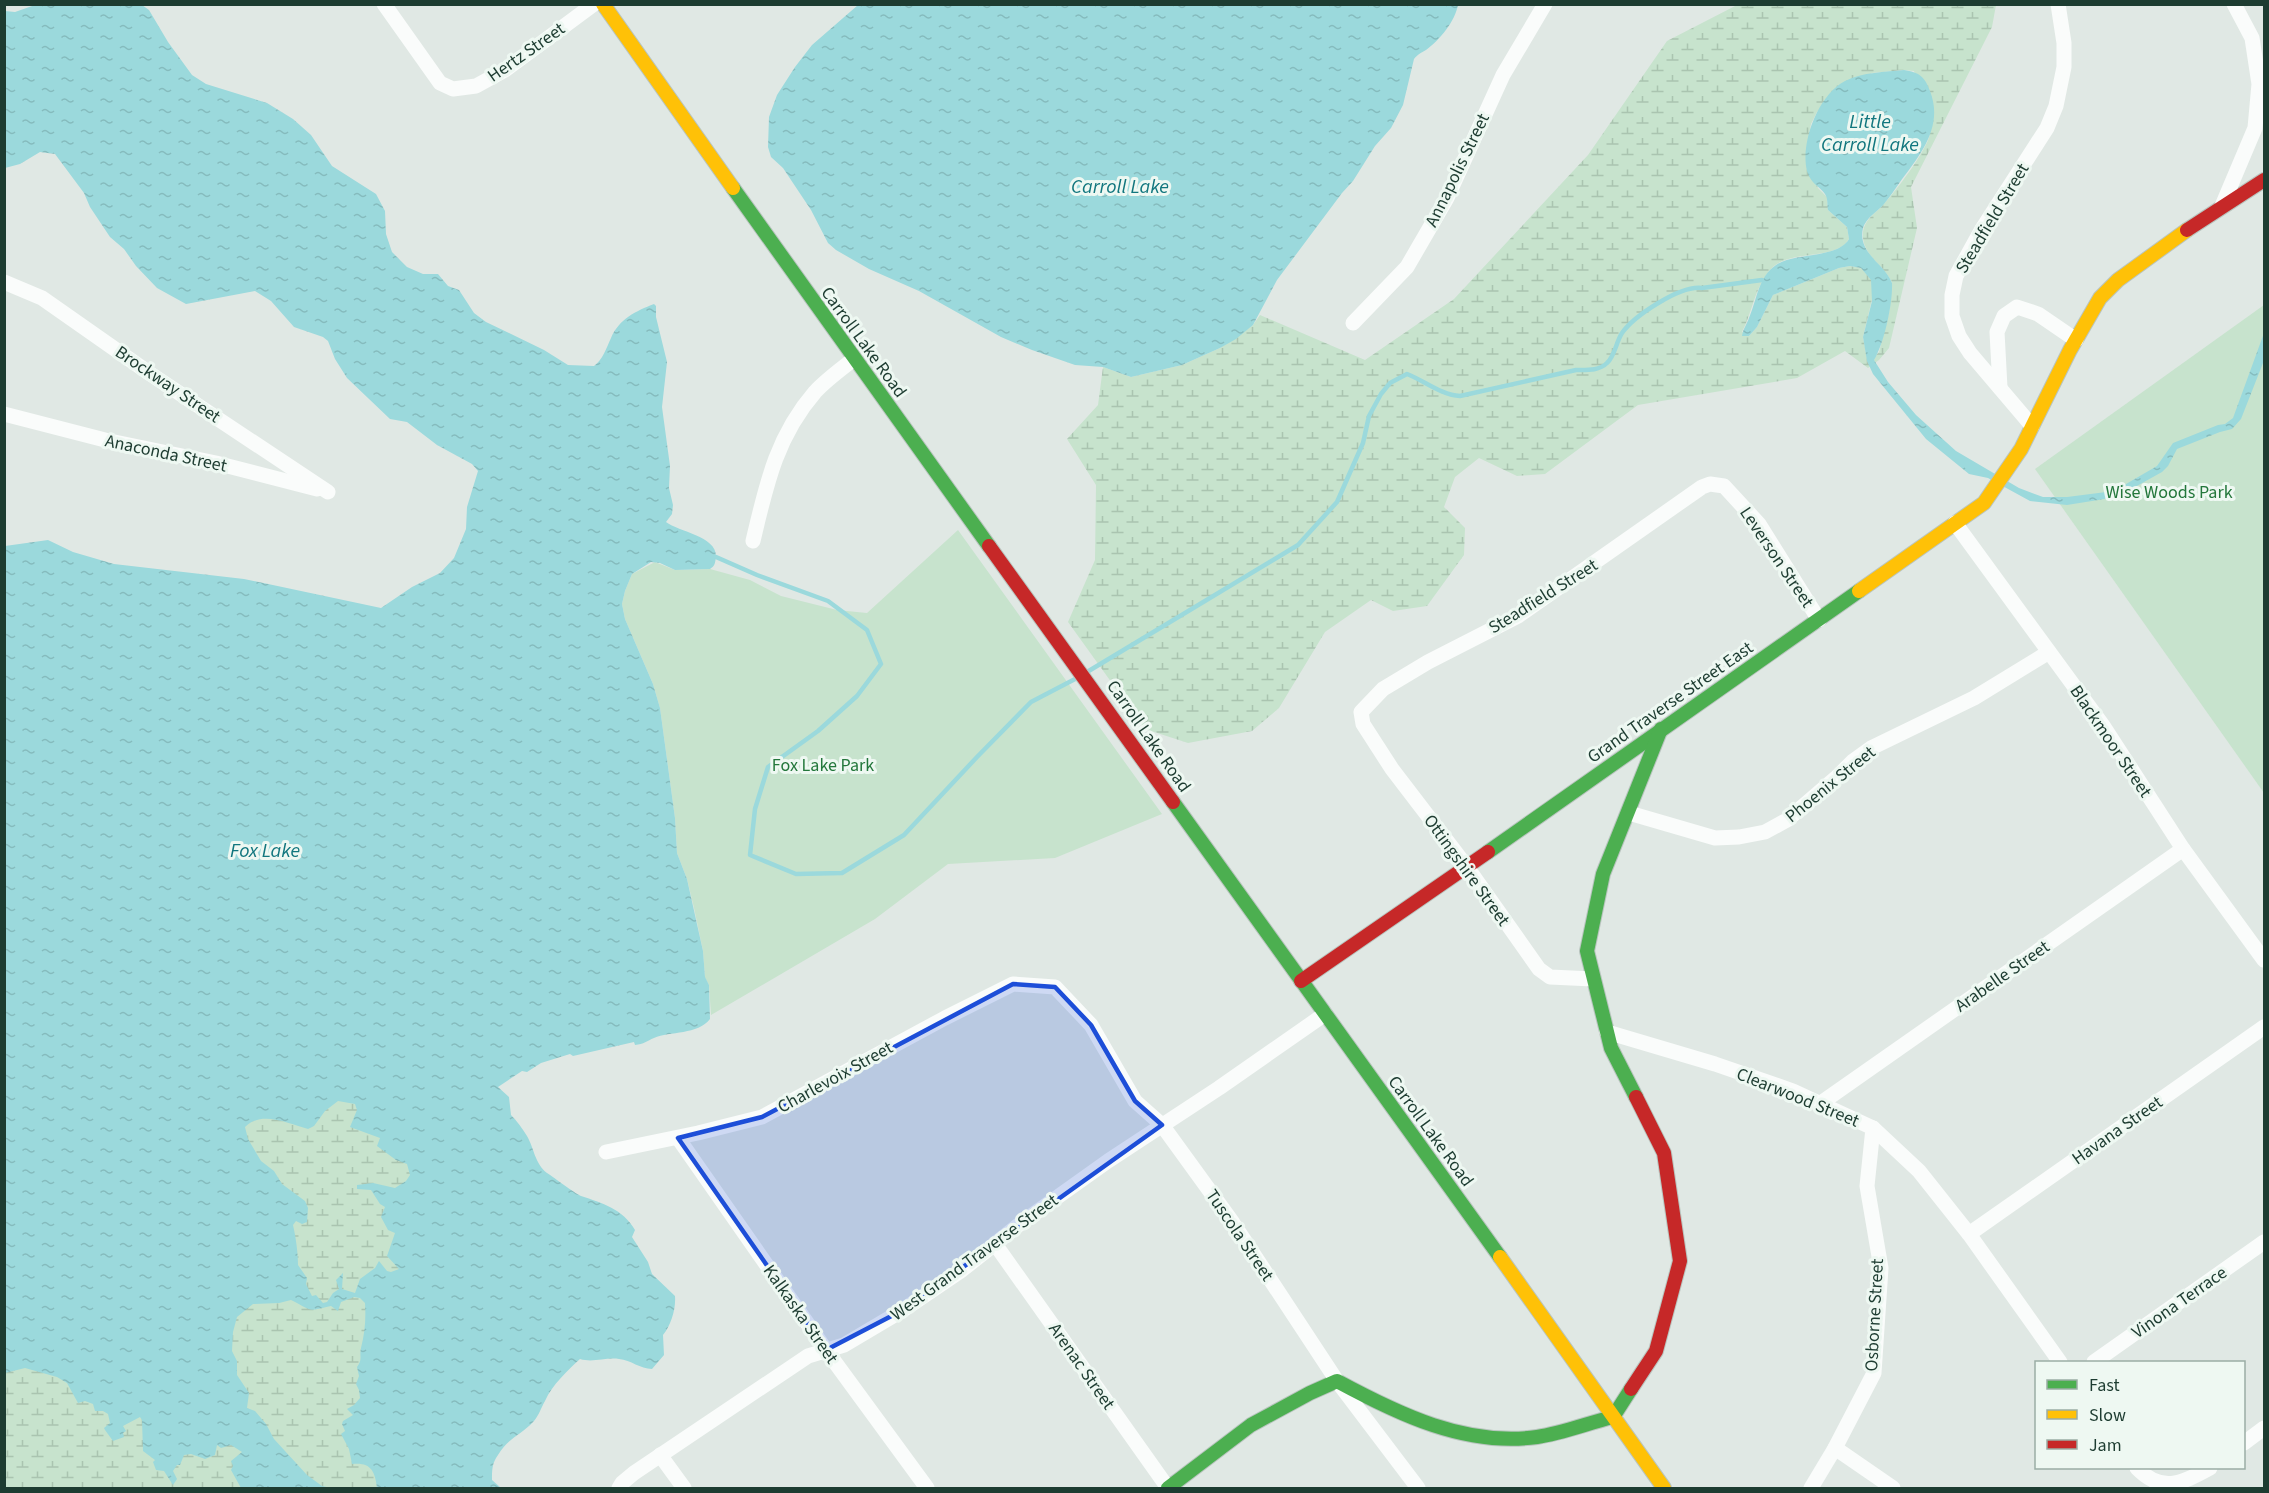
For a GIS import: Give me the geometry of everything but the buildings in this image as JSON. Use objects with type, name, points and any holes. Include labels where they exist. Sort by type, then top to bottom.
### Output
[{"type":"street","name":"Hertz Street","points":[[384,4],[440,83],[453,89],[476,86],[505,70],[594,4]]},
{"type":"street","name":"Carroll Lake Road","points":[[603,4],[854,359],[1093,689],[1664,1488]]},
{"type":"street","name":"Annapolis Street","points":[[1353,323],[1407,267],[1447,198],[1503,75],[1545,4]]},
{"type":"street","name":"Steadfield Street","points":[[2032,426],[1970,353],[1959,336],[1952,316],[1952,295],[1956,276],[1982,229],[2047,128],[2056,106],[2064,67],[2064,43],[2058,4]]},
{"type":"street","points":[[2222,206],[2255,128],[2259,84],[2252,38],[2234,4]]},
{"type":"street","points":[[2032,426],[2100,298],[2118,280],[2222,206],[2265,180]]},
{"type":"street","name":"Brockway Street","points":[[4,282],[42,298],[328,492]]},
{"type":"street","points":[[2000,388],[1997,332],[2004,316],[2017,307],[2038,314],[2076,340]]},
{"type":"street","points":[[753,541],[768,480],[780,444],[816,391],[854,359]]},
{"type":"street","name":"Anaconda Street","points":[[4,414],[105,440],[216,463],[328,492]]},
{"type":"street","name":"Grand Traverse Street East","points":[[1301,981],[1984,503],[2021,449],[2032,426]]},
{"type":"street","name":"Leverson Street","points":[[1702,487],[1710,484],[1724,486],[1741,502],[1759,524],[1819,620]]},
{"type":"street","name":"Steadfield Street","points":[[1362,724],[1361,712],[1383,689],[1428,662],[1518,616],[1702,487]]},
{"type":"street","name":"Blackmoor Street","points":[[1955,523],[2104,727],[2183,849],[2265,960]]},
{"type":"street","name":"Phoenix Street","points":[[1629,813],[1715,838],[1740,837],[1765,832],[1787,820],[1853,761],[1871,748],[1974,698],[2049,652]]},
{"type":"street","name":"Ottingshire Street","points":[[1362,724],[1392,769],[1467,867],[1539,969],[1550,977],[1593,979]]},
{"type":"street","points":[[1168,1488],[1251,1425],[1337,1381],[1376,1402],[1461,1434],[1507,1440],[1538,1437],[1613,1417],[1656,1351],[1680,1261],[1664,1153],[1611,1048],[1587,951],[1603,874],[1661,729]]},
{"type":"street","name":"Arabelle Street","points":[[1821,1102],[2183,849]]},
{"type":"street","name":"Charlevoix Street","points":[[606,1152],[762,1117],[1013,984],[1055,987]]},
{"type":"street","name":"Tuscola Street","points":[[1055,987],[1091,1025],[1136,1101],[1162,1125],[1233,1223],[1337,1381],[1418,1488]]},
{"type":"street","name":"West Grand Traverse Street","points":[[619,1488],[628,1478],[660,1455],[808,1356],[844,1345],[903,1310],[1108,1161],[1325,1014]]},
{"type":"street","name":"Havana Street","points":[[1969,1234],[2265,1027]]},
{"type":"street","name":"Clearwood Street","points":[[1607,1032],[1714,1064],[1821,1102],[1873,1128],[1919,1171],[1969,1234],[2059,1361]]},
{"type":"street","name":"Osborne Street","points":[[1810,1488],[1835,1448],[1874,1373],[1881,1268],[1867,1186],[1873,1128]]},
{"type":"street","name":"Kalkaska Street","points":[[678,1137],[826,1350],[927,1488]]},
{"type":"street","name":"Vinona Terrace","points":[[2095,1361],[2265,1242]]},
{"type":"street","name":"Arenac Street","points":[[995,1244],[1168,1488]]},
{"type":"street","points":[[2245,1442],[2265,1428]]},
{"type":"street","points":[[1835,1448],[1893,1488]]},
{"type":"street","points":[[660,1455],[684,1488]]},
{"type":"street","points":[[2138,1469],[2146,1481],[2172,1488],[2206,1469]]},
{"type":"highlighted area","points":[[1013,984],[1055,987],[1091,1025],[1135,1101],[1162,1125],[903,1310],[826,1350],[678,1138],[762,1117]]},
{"type":"green space","points":[[1737,5],[1996,5],[1992,27],[1911,187],[1917,228],[1889,348],[1868,368],[1845,351],[1797,378],[1638,405],[1545,474],[1517,476],[1479,458],[1455,477],[1444,507],[1465,528],[1464,555],[1427,606],[1393,611],[1371,600],[1325,632],[1279,708],[1252,731],[1188,743],[1145,729],[1068,622],[1095,560],[1096,485],[1067,439],[1098,405],[1103,367],[1131,377],[1182,365],[1220,348],[1253,325],[1260,315],[1365,360],[1454,299],[1588,155],[1667,41]],"holes":[[[1914,71],[1930,129],[1928,141],[1909,172],[1887,201],[1867,221],[1863,232],[1863,240],[1869,254],[1892,283],[1889,313],[1879,352],[1868,363],[1863,337],[1874,291],[1872,280],[1861,268],[1850,266],[1839,268],[1773,295],[1757,327],[1749,336],[1742,332],[1758,290],[1772,268],[1790,259],[1834,250],[1843,246],[1849,239],[1847,227],[1828,210],[1827,197],[1818,188],[1806,150],[1811,124],[1817,112],[1872,73]]]},
{"type":"green space","name":"Wise Woods Park","points":[[2264,305],[2264,793],[2035,469]]},
{"type":"green space","name":"Fox Lake Park","points":[[958,530],[1162,814],[1055,858],[948,864],[875,919],[711,1015],[709,985],[705,978],[703,951],[694,908],[687,879],[677,853],[675,818],[660,708],[653,684],[625,619],[622,604],[632,574],[655,562],[675,570],[710,569],[750,580],[781,596],[837,610],[867,613]]},
{"type":"green space","points":[[315,1060],[443,1138],[401,1488],[5,1488],[5,1147]]},
{"type":"water","name":"Fox Lake","points":[[35,5],[142,5],[149,10],[168,42],[192,75],[206,84],[267,103],[293,119],[311,135],[332,166],[376,194],[385,211],[386,234],[392,252],[407,267],[423,274],[438,274],[448,286],[459,290],[474,313],[486,322],[544,350],[568,365],[594,366],[602,357],[614,331],[623,321],[654,304],[656,306],[656,317],[667,362],[662,407],[670,466],[669,488],[673,505],[672,514],[666,522],[704,539],[715,550],[716,557],[710,569],[675,570],[660,563],[651,562],[632,574],[622,604],[625,619],[653,684],[660,708],[675,818],[677,853],[687,879],[703,951],[705,977],[709,985],[710,1019],[698,1028],[661,1036],[641,1044],[635,1045],[634,1042],[573,1056],[570,1054],[541,1063],[527,1072],[522,1071],[498,1087],[509,1097],[511,1115],[527,1136],[537,1161],[543,1169],[578,1194],[618,1212],[630,1223],[635,1230],[632,1237],[648,1262],[652,1274],[675,1296],[675,1306],[671,1322],[663,1335],[664,1355],[652,1369],[619,1359],[580,1359],[565,1373],[548,1395],[534,1421],[506,1444],[496,1458],[492,1480],[501,1488],[377,1488],[371,1468],[363,1464],[352,1464],[349,1449],[341,1434],[345,1431],[343,1421],[353,1415],[347,1409],[360,1398],[356,1384],[364,1331],[365,1303],[360,1298],[354,1297],[341,1302],[338,1311],[331,1306],[310,1309],[291,1300],[253,1304],[237,1317],[233,1332],[232,1351],[237,1361],[237,1375],[249,1393],[247,1408],[255,1411],[266,1424],[274,1439],[307,1475],[322,1486],[331,1488],[241,1488],[231,1470],[233,1466],[231,1461],[242,1452],[231,1445],[221,1448],[217,1445],[215,1455],[205,1459],[191,1454],[184,1455],[180,1465],[177,1465],[173,1471],[177,1479],[173,1485],[164,1471],[156,1470],[153,1462],[155,1460],[143,1451],[140,1417],[123,1426],[126,1431],[123,1433],[124,1437],[113,1441],[104,1428],[110,1423],[108,1414],[95,1411],[93,1404],[85,1401],[78,1403],[67,1383],[57,1377],[25,1368],[5,1373],[5,546],[48,540],[73,552],[114,564],[244,579],[381,608],[412,587],[440,573],[454,558],[466,529],[467,507],[478,471],[472,464],[437,445],[407,422],[390,419],[347,378],[335,359],[328,341],[294,327],[271,301],[255,291],[186,304],[157,288],[136,266],[124,249],[110,237],[90,207],[84,193],[55,154],[40,152],[20,164],[5,168],[5,11],[15,12]],"holes":[[[338,1101],[355,1104],[357,1110],[350,1127],[380,1138],[377,1146],[396,1160],[407,1164],[410,1175],[406,1181],[395,1188],[373,1183],[357,1185],[357,1189],[371,1190],[380,1204],[385,1207],[381,1217],[388,1230],[395,1233],[387,1256],[399,1269],[387,1271],[379,1261],[375,1268],[360,1279],[355,1293],[342,1289],[343,1273],[336,1280],[339,1289],[327,1302],[323,1303],[316,1295],[312,1296],[306,1284],[307,1278],[298,1265],[293,1225],[296,1221],[302,1224],[307,1222],[308,1208],[305,1201],[282,1184],[274,1171],[261,1161],[248,1139],[245,1127],[259,1119],[267,1119],[308,1129],[314,1126],[325,1111]]]},
{"type":"water","name":"Carroll Lake","points":[[858,5],[1458,5],[1454,17],[1441,36],[1414,59],[1403,105],[1391,128],[1375,146],[1353,181],[1277,280],[1253,325],[1236,339],[1182,365],[1131,377],[1103,367],[1075,365],[1001,337],[919,291],[869,269],[828,243],[811,210],[783,168],[771,157],[768,147],[769,117],[777,95],[812,45]]},
{"type":"water","name":"Little Carroll Lake","points":[[1904,70],[1921,76],[1928,86],[1934,104],[1932,128],[1922,151],[1886,201],[1867,221],[1862,237],[1868,251],[1892,283],[1887,323],[1874,360],[1888,382],[1916,415],[1956,451],[2019,488],[2043,497],[2067,497],[2114,491],[2157,466],[2173,443],[2225,424],[2233,418],[2264,333],[2263,363],[2241,419],[2232,429],[2177,449],[2162,472],[2117,497],[2067,505],[2030,501],[1988,478],[1969,474],[1926,439],[1873,374],[1867,361],[1863,337],[1872,301],[1871,280],[1861,268],[1850,266],[1839,268],[1773,295],[1757,327],[1749,336],[1742,336],[1759,289],[1770,270],[1784,261],[1835,250],[1849,239],[1847,227],[1828,210],[1826,196],[1811,180],[1807,171],[1806,147],[1819,108],[1835,88],[1845,81],[1867,74]]},
{"type":"waterway","points":[[1087,672],[1298,545],[1337,502],[1363,443],[1369,416],[1390,383],[1407,374],[1440,390],[1460,396],[1576,370],[1597,369],[1610,360],[1622,333],[1628,326],[1647,310],[1670,296],[1693,288],[1762,280]]},
{"type":"waterway","points":[[716,557],[828,601],[867,630],[881,664],[857,696],[818,731],[768,767],[755,809],[750,855],[796,874],[842,873],[904,835],[1031,702],[1077,678]]},
{"type":"traffic: fast","points":[[733,188],[989,546]]},
{"type":"traffic: fast","points":[[1488,852],[1859,591]]},
{"type":"traffic: fast","points":[[1636,1097],[1611,1048],[1587,951],[1603,874],[1661,729]]},
{"type":"traffic: fast","points":[[1173,802],[1500,1257]]},
{"type":"traffic: fast","points":[[1168,1488],[1251,1425],[1337,1381],[1384,1405],[1433,1425],[1484,1437],[1511,1439],[1547,1435],[1613,1417],[1631,1389]]},
{"type":"traffic: slow","points":[[603,4],[733,188]]},
{"type":"traffic: slow","points":[[1859,591],[1984,503],[2021,449],[2070,350],[2100,298],[2118,280],[2187,230]]},
{"type":"traffic: slow","points":[[1500,1257],[1664,1488]]},
{"type":"traffic: jam","points":[[2187,230],[2264,180]]},
{"type":"traffic: jam","points":[[989,546],[1173,802]]},
{"type":"traffic: jam","points":[[1301,981],[1488,852]]},
{"type":"traffic: jam","points":[[1631,1389],[1656,1351],[1680,1261],[1664,1153],[1636,1097]]}]
